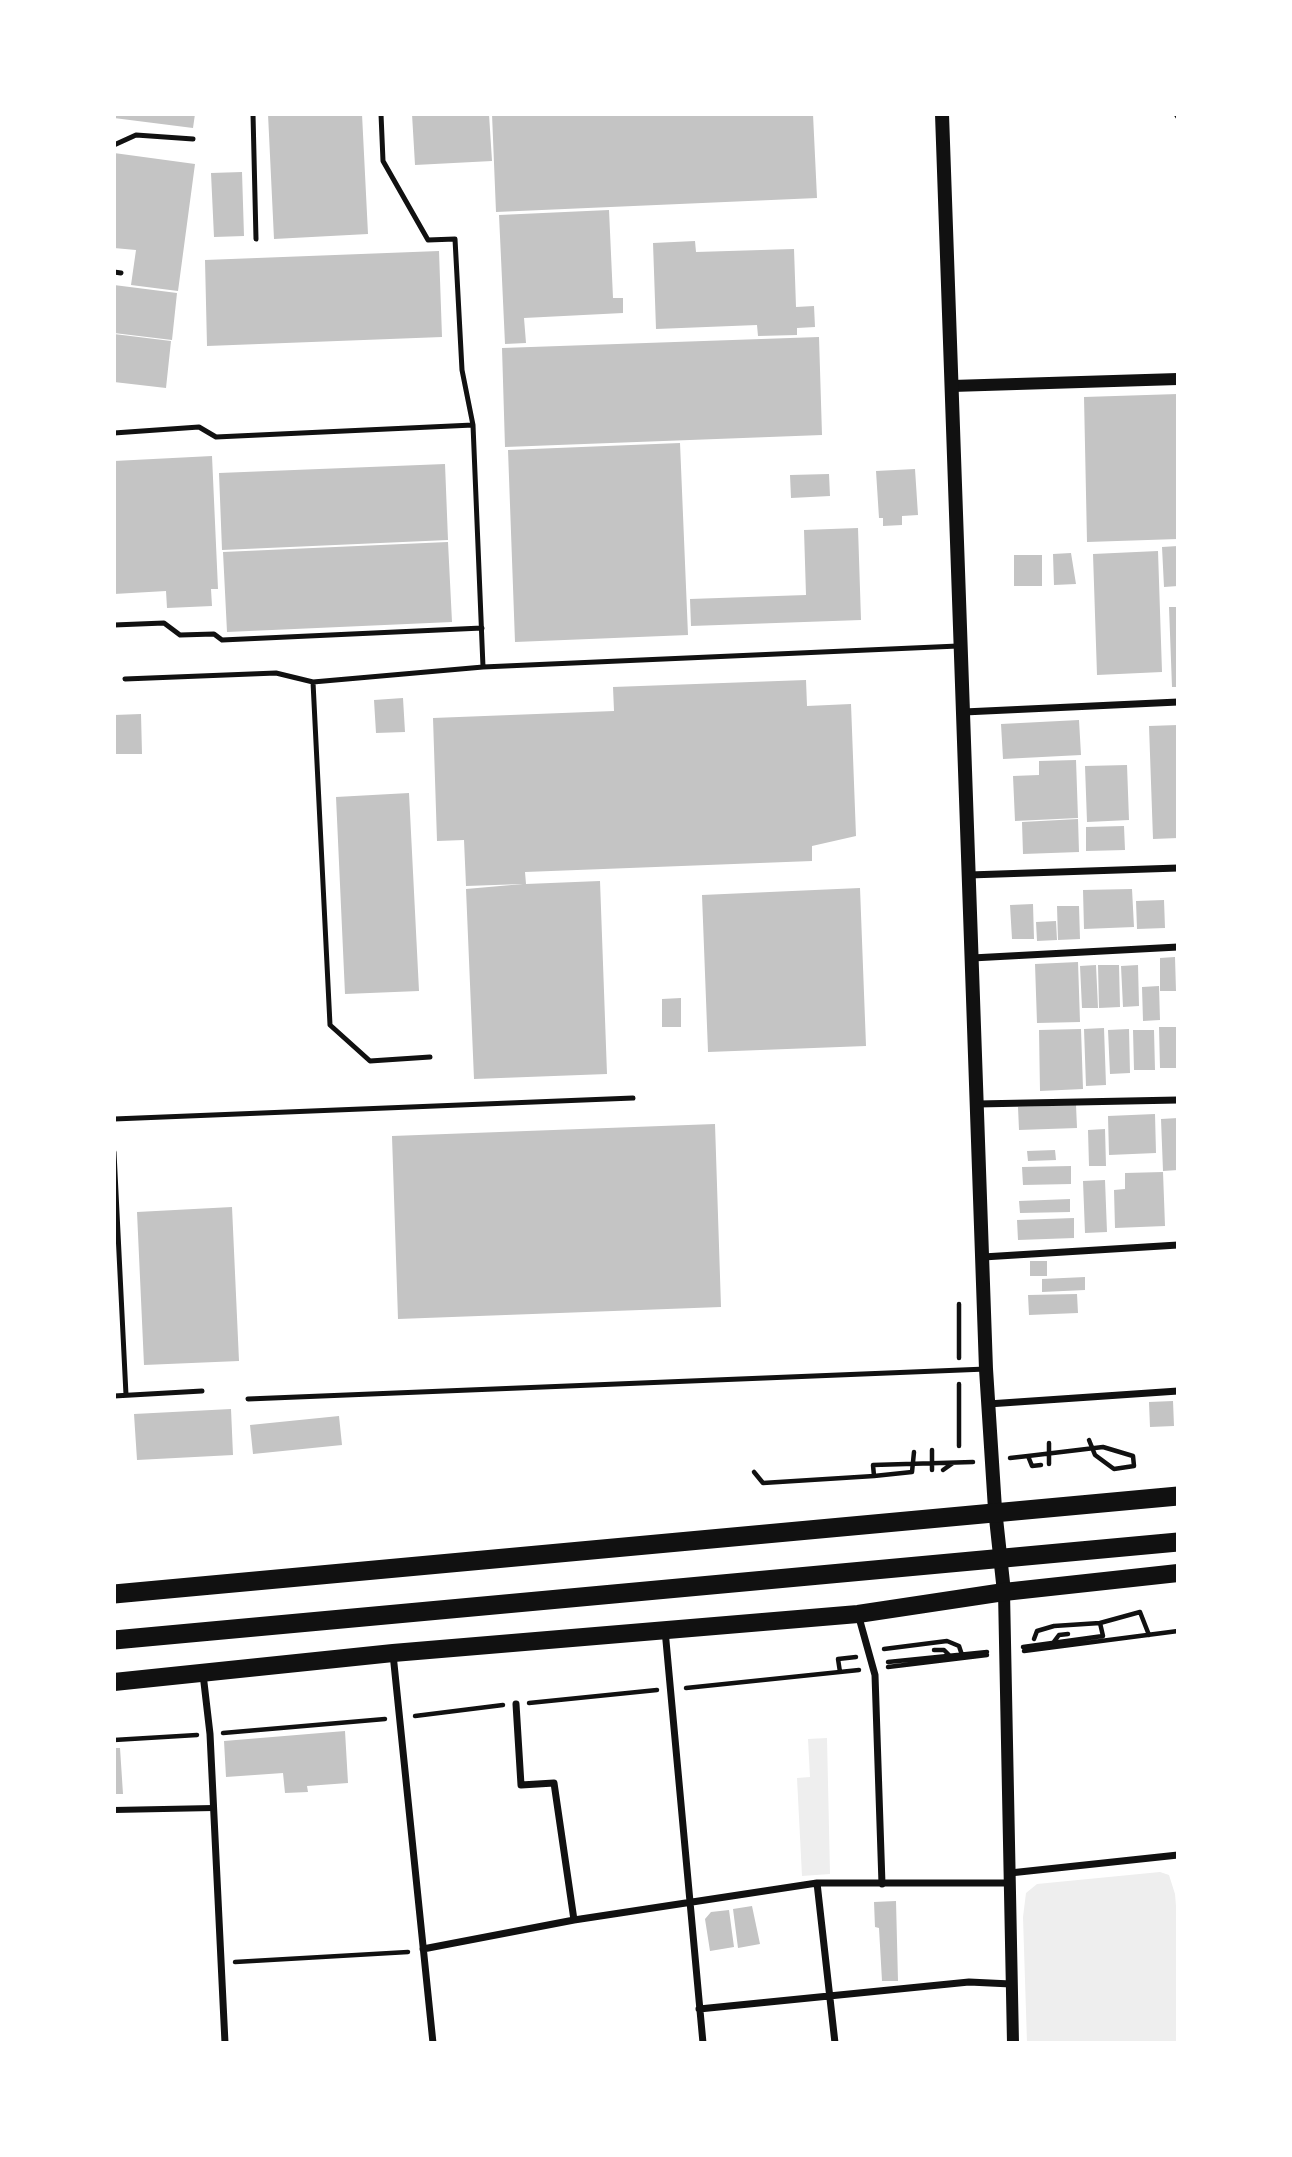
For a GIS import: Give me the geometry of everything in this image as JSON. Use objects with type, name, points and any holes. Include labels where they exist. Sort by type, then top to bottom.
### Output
[{"type":"highway","points":[[114,1592],[1178,1494]]},
{"type":"highway","points":[[114,1592],[1178,1494]]},
{"type":"highway","points":[[114,1640],[1178,1542]]},
{"type":"highway","points":[[114,1682],[393,1653],[858,1614],[1004,1592],[1178,1573]]},
{"type":"main road","points":[[942,114],[985,1369],[1004,1592]]},
{"type":"street","points":[[952,386],[1178,379]]},
{"type":"street","points":[[964,712],[1178,702]]},
{"type":"street","points":[[969,875],[1178,867]]},
{"type":"street","points":[[972,958],[1178,947]]},
{"type":"street","points":[[977,1104],[1178,1100]]},
{"type":"street","points":[[982,1257],[1178,1245]]},
{"type":"street","points":[[988,1404],[1178,1391]]},
{"type":"street","points":[[1004,1592],[1013,2043]]},
{"type":"street","points":[[858,1614],[873,1669],[882,1884]]},
{"type":"street","points":[[665,1630],[703,2043]]},
{"type":"street","points":[[393,1653],[433,2043]]},
{"type":"street","points":[[203,1673],[210,1734],[225,2043]]},
{"type":"street","points":[[516,1704],[521,1784],[554,1783],[575,1920]]},
{"type":"street","points":[[114,1810],[214,1808]]},
{"type":"street","points":[[423,1950],[575,1920],[689,1905],[817,1883],[882,1884],[1010,1878],[1178,1855]]},
{"type":"street","points":[[817,1883],[832,1995],[831,2014],[835,2043]]},
{"type":"street","points":[[699,2009],[832,1995],[905,1991],[969,1982],[1011,1984]]},
{"type":"lane","points":[[253,114],[256,239]]},
{"type":"lane","points":[[381,114],[383,161],[428,240],[455,239],[462,370],[474,425],[483,667]]},
{"type":"lane","points":[[114,145],[136,135],[192,139]]},
{"type":"lane","points":[[114,272],[121,273]]},
{"type":"lane","points":[[114,433],[199,427],[216,437],[474,425]]},
{"type":"lane","points":[[114,625],[164,623],[180,635],[214,634],[222,640],[481,628]]},
{"type":"lane","points":[[125,679],[276,673],[313,682],[483,667],[962,646]]},
{"type":"lane","points":[[313,682],[330,1025],[370,1061],[430,1057]]},
{"type":"lane","points":[[114,1119],[633,1098]]},
{"type":"lane","points":[[114,1152],[126,1395]]},
{"type":"lane","points":[[248,1399],[985,1369]]},
{"type":"lane","points":[[114,1396],[202,1391]]},
{"type":"path","points":[[1005,1458],[1028,1455],[1103,1447],[1133,1457],[1134,1466],[1114,1469],[1095,1455],[1089,1440]]},
{"type":"path","points":[[1049,1443],[1049,1465]]},
{"type":"path","points":[[932,1450],[932,1470]]},
{"type":"path","points":[[754,1472],[763,1483],[912,1472],[914,1452]]},
{"type":"path","points":[[1028,1455],[1032,1466],[1041,1465]]},
{"type":"path","points":[[874,1476],[873,1465],[983,1461]]},
{"type":"path","points":[[943,1470],[954,1462]]},
{"type":"path","points":[[1100,1623],[1140,1612],[1149,1635]]},
{"type":"path","points":[[1034,1639],[1037,1631]]},
{"type":"path","points":[[114,1740],[399,1718],[873,1669],[1178,1631]]},
{"type":"path","points":[[1053,1643],[1059,1635],[1069,1638]]},
{"type":"path","points":[[959,1646],[964,1658]]},
{"type":"path","points":[[935,1658],[934,1651],[944,1650],[950,1656]]},
{"type":"path","points":[[838,1658],[840,1672]]},
{"type":"path","points":[[221,1962],[423,1950]]},
{"type":"shaded area","points":[[827,1738],[830,1874],[802,1876],[797,1778],[810,1777],[808,1739]]},
{"type":"shaded area","points":[[1160,1872],[1169,1875],[1175,1894],[1178,1930],[1178,2043],[1027,2043],[1023,1917],[1026,1893],[1037,1884]]},
{"type":"building","points":[[114,114],[195,114],[193,128],[114,118]]},
{"type":"building","points":[[268,114],[362,114],[368,234],[274,239]]},
{"type":"building","points":[[412,114],[489,114],[492,161],[415,165]]},
{"type":"building","points":[[492,114],[813,114],[817,198],[496,212]]},
{"type":"building","points":[[114,153],[195,164],[178,291],[131,285],[136,250],[114,248]]},
{"type":"building","points":[[242,172],[244,236],[214,237],[211,173]]},
{"type":"building","points":[[609,210],[613,298],[623,298],[623,313],[524,318],[526,343],[505,344],[499,215]]},
{"type":"building","points":[[695,241],[696,252],[794,249],[796,307],[814,306],[815,327],[797,328],[797,335],[758,336],[757,325],[656,329],[653,243]]},
{"type":"building","points":[[439,251],[442,337],[207,346],[205,260]]},
{"type":"building","points":[[114,285],[177,293],[172,340],[114,333]]},
{"type":"building","points":[[114,334],[171,341],[166,388],[114,382]]},
{"type":"building","points":[[819,337],[822,435],[505,447],[502,348]]},
{"type":"building","points":[[1178,394],[1178,539],[1087,542],[1084,397]]},
{"type":"building","points":[[680,443],[688,635],[515,642],[508,450]]},
{"type":"building","points":[[212,456],[218,589],[211,589],[212,606],[167,608],[166,591],[114,594],[114,461]]},
{"type":"building","points":[[445,464],[448,540],[222,550],[219,473]]},
{"type":"building","points":[[915,469],[918,515],[902,516],[902,525],[883,526],[883,518],[879,518],[876,471]]},
{"type":"building","points":[[829,474],[830,496],[791,498],[790,475]]},
{"type":"building","points":[[858,528],[861,620],[691,626],[690,599],[806,595],[804,530]]},
{"type":"building","points":[[448,542],[452,622],[227,632],[223,552]]},
{"type":"building","points":[[1178,546],[1178,586],[1164,587],[1162,547]]},
{"type":"building","points":[[1158,551],[1162,672],[1097,675],[1093,554]]},
{"type":"building","points":[[1071,553],[1076,584],[1054,585],[1053,554]]},
{"type":"building","points":[[1014,555],[1042,555],[1042,586],[1014,586]]},
{"type":"building","points":[[1169,607],[1178,607],[1178,687],[1172,687]]},
{"type":"building","points":[[806,680],[807,706],[851,704],[856,836],[812,846],[812,861],[525,872],[526,884],[600,881],[607,1074],[474,1079],[466,889],[523,884],[466,886],[464,840],[437,841],[433,718],[614,711],[613,687]]},
{"type":"building","points":[[403,698],[405,732],[376,733],[374,700]]},
{"type":"building","points":[[141,714],[142,754],[114,754],[114,715]]},
{"type":"building","points":[[1079,720],[1081,755],[1003,759],[1001,724]]},
{"type":"building","points":[[1178,725],[1178,838],[1153,839],[1149,726]]},
{"type":"building","points":[[1076,760],[1078,818],[1015,821],[1013,776],[1039,775],[1039,761]]},
{"type":"building","points":[[1127,765],[1129,820],[1087,822],[1085,766]]},
{"type":"building","points":[[409,793],[419,991],[345,994],[336,797]]},
{"type":"building","points":[[1078,819],[1079,852],[1023,854],[1022,822]]},
{"type":"building","points":[[1124,826],[1125,850],[1086,851],[1086,827]]},
{"type":"building","points":[[860,888],[866,1046],[708,1052],[702,895]]},
{"type":"building","points":[[1132,889],[1134,927],[1084,929],[1083,890]]},
{"type":"building","points":[[1164,900],[1165,928],[1137,929],[1136,901]]},
{"type":"building","points":[[1033,904],[1034,939],[1012,939],[1010,905]]},
{"type":"building","points":[[1057,906],[1079,906],[1080,939],[1058,940]]},
{"type":"building","points":[[1056,921],[1057,940],[1037,941],[1036,922]]},
{"type":"building","points":[[1175,957],[1176,991],[1160,991],[1160,958]]},
{"type":"building","points":[[1078,962],[1080,1022],[1037,1023],[1035,964]]},
{"type":"building","points":[[1096,965],[1098,1008],[1082,1008],[1080,966]]},
{"type":"building","points":[[1098,965],[1119,965],[1120,1007],[1099,1008]]},
{"type":"building","points":[[1138,965],[1139,1006],[1123,1007],[1121,966]]},
{"type":"building","points":[[1159,986],[1160,1020],[1143,1021],[1142,987]]},
{"type":"building","points":[[681,998],[681,1027],[662,1027],[662,999]]},
{"type":"building","points":[[1159,1027],[1178,1027],[1178,1068],[1160,1068]]},
{"type":"building","points":[[1104,1028],[1106,1085],[1086,1086],[1084,1029]]},
{"type":"building","points":[[1081,1029],[1083,1089],[1040,1091],[1039,1030]]},
{"type":"building","points":[[1129,1029],[1130,1073],[1110,1074],[1108,1030]]},
{"type":"building","points":[[1133,1030],[1154,1030],[1155,1070],[1134,1070]]},
{"type":"building","points":[[1076,1105],[1077,1128],[1019,1130],[1018,1107]]},
{"type":"building","points":[[1155,1114],[1156,1153],[1109,1155],[1108,1116]]},
{"type":"building","points":[[1178,1118],[1178,1170],[1163,1171],[1161,1119]]},
{"type":"building","points":[[715,1124],[721,1307],[398,1319],[392,1136]]},
{"type":"building","points":[[1105,1129],[1106,1166],[1089,1166],[1088,1130]]},
{"type":"building","points":[[1055,1150],[1056,1160],[1028,1161],[1027,1151]]},
{"type":"building","points":[[1071,1166],[1071,1184],[1023,1185],[1022,1167]]},
{"type":"building","points":[[1163,1172],[1165,1226],[1115,1228],[1114,1190],[1125,1189],[1125,1173]]},
{"type":"building","points":[[1105,1180],[1107,1232],[1085,1233],[1083,1181]]},
{"type":"building","points":[[1070,1199],[1070,1212],[1020,1213],[1019,1201]]},
{"type":"building","points":[[232,1207],[239,1361],[144,1365],[137,1212]]},
{"type":"building","points":[[1074,1218],[1074,1238],[1018,1240],[1017,1220]]},
{"type":"building","points":[[1030,1261],[1047,1261],[1047,1276],[1030,1276]]},
{"type":"building","points":[[1085,1277],[1085,1290],[1042,1292],[1042,1279]]},
{"type":"building","points":[[1077,1294],[1078,1313],[1029,1315],[1028,1295]]},
{"type":"building","points":[[1173,1401],[1174,1426],[1150,1427],[1149,1402]]},
{"type":"building","points":[[231,1409],[233,1455],[137,1460],[134,1414]]},
{"type":"building","points":[[339,1416],[342,1445],[253,1454],[250,1425]]},
{"type":"building","points":[[345,1731],[348,1783],[307,1786],[308,1792],[285,1793],[283,1773],[226,1777],[224,1741]]},
{"type":"building","points":[[114,1748],[120,1748],[123,1794],[114,1794]]},
{"type":"building","points":[[896,1901],[898,1981],[882,1981],[879,1928],[875,1927],[874,1902]]},
{"type":"building","points":[[752,1906],[760,1944],[738,1948],[733,1909]]},
{"type":"building","points":[[729,1910],[734,1947],[710,1951],[705,1919],[711,1912]]}]
